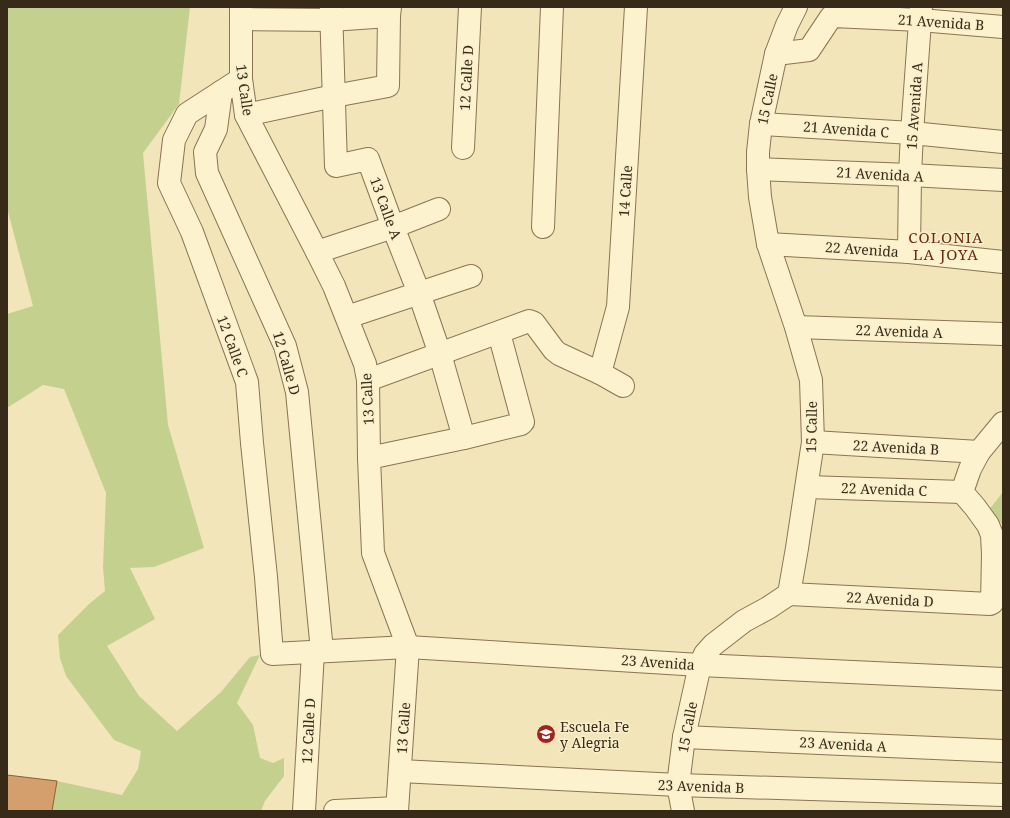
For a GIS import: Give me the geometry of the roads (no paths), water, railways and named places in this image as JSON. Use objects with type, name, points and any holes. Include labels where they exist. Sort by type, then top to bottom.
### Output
[{"type":"street","name":"12 Calle D","points":[[463,148],[470,7]]},
{"type":"street","points":[[543,227],[552,7]]},
{"type":"street","name":"14 Calle","points":[[600,373],[618,307],[636,7]]},
{"type":"street","name":"15 Calle","points":[[683,811],[678,785],[684,737],[700,665],[705,654],[712,645],[744,622],[789,594],[813,442],[811,380],[796,327],[768,244],[760,196],[758,169],[761,124],[776,54],[787,25],[796,7]]},
{"type":"street","points":[[241,13],[331,14],[390,12],[388,86],[246,115]]},
{"type":"street","name":"13 Calle","points":[[241,13],[241,79],[246,115],[334,286],[365,364],[368,380],[369,458],[373,553],[408,646],[397,809]]},
{"type":"street","name":"13 Calle A","points":[[331,14],[336,166],[368,159],[392,227],[419,293],[440,354],[464,438]]},
{"type":"street","name":"21 Avenida B","points":[[776,54],[809,50],[833,16],[921,14],[1003,26]]},
{"type":"street","name":"15 Avenida A","points":[[909,252],[912,133],[921,14]]},
{"type":"street","name":"12 Calle C","points":[[241,79],[187,114],[174,140],[169,183],[192,232],[247,382],[272,654]]},
{"type":"street","name":"12 Calle D","points":[[221,92],[216,129],[205,152],[207,173],[285,346],[297,392],[317,652],[304,811]]},
{"type":"street","name":"21 Avenida C","points":[[761,124],[912,133],[1003,142]]},
{"type":"street","name":"21 Avenida A","points":[[758,169],[1003,180]]},
{"type":"street","points":[[317,252],[439,210]]},
{"type":"street","name":"22 Avenida","points":[[768,244],[909,252],[1003,262]]},
{"type":"street","points":[[347,317],[471,276]]},
{"type":"street","points":[[368,380],[532,322],[554,350],[559,354],[600,373],[623,386]]},
{"type":"street","name":"22 Avenida A","points":[[796,327],[1003,334]]},
{"type":"street","points":[[369,458],[464,438],[521,424],[523,422],[499,333]]},
{"type":"street","points":[[962,492],[970,469],[979,452],[1003,423]]},
{"type":"street","name":"22 Avenida B","points":[[813,442],[979,452]]},
{"type":"street","name":"22 Avenida C","points":[[806,487],[962,492]]},
{"type":"street","name":"22 Avenida D","points":[[789,594],[992,603],[992,535],[988,525],[962,492]]},
{"type":"street","name":"23 Avenida","points":[[272,654],[408,646],[700,665],[1003,679]]},
{"type":"street","name":"23 Avenida A","points":[[684,737],[1003,751]]},
{"type":"street","name":"23 Avenida B","points":[[400,771],[678,785],[1003,795]]},
{"type":"street","points":[[335,811],[397,809]]},
{"type":"place","name":"Escuela Fe y Alegria","points":[[546,734]]},
{"type":"district","name":"COLONIA LA JOYA","points":[[946,246]]}]
